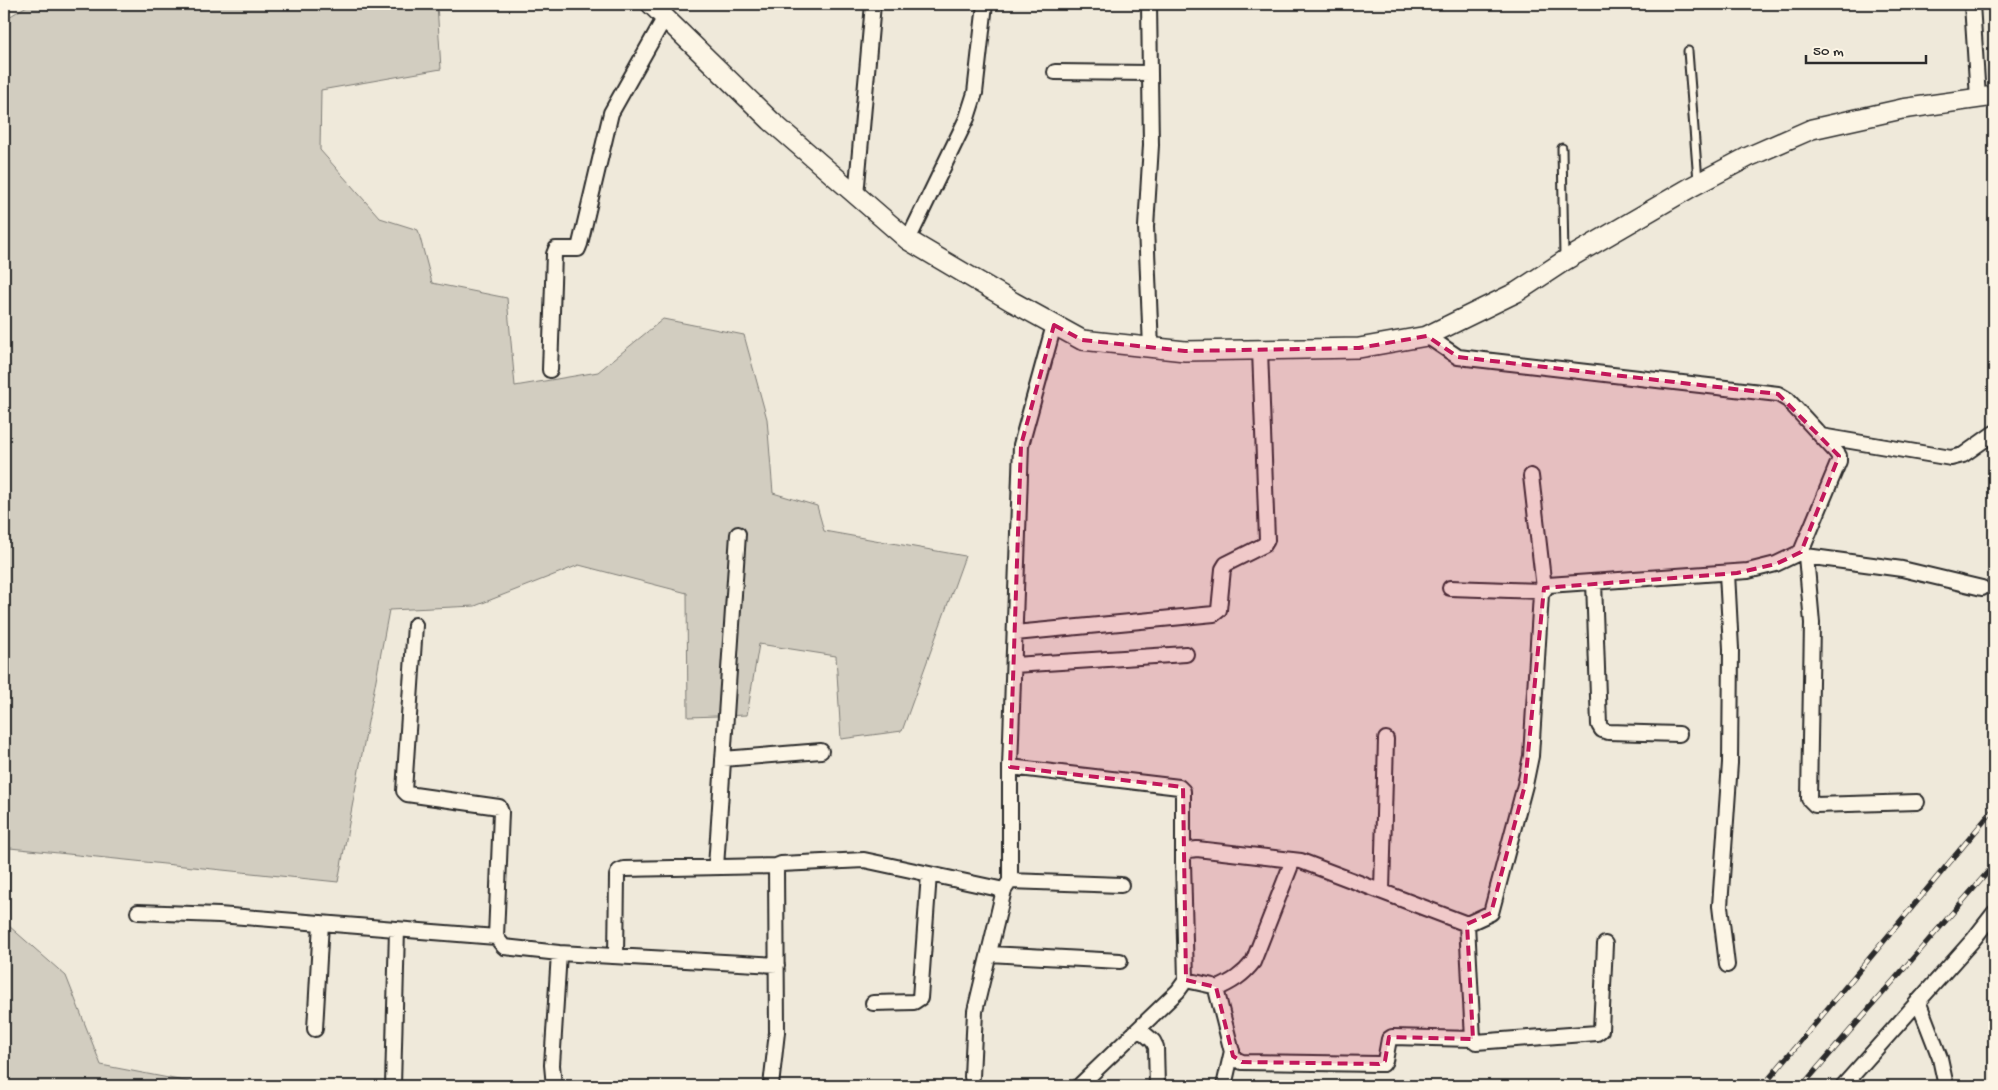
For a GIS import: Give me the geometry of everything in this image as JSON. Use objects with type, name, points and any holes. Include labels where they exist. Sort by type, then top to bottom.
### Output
[{"type":"street","points":[[651,4],[771,121],[908,240],[1082,340],[1184,351],[1359,348],[1427,336],[1517,292],[1564,261],[1699,184],[1748,158],[1812,129],[1902,109],[1986,97],[1972,4]]},
{"type":"street","points":[[856,196],[873,4]]},
{"type":"street","points":[[908,240],[967,118],[975,93],[985,4]]},
{"type":"street","points":[[1149,4],[1150,145],[1146,227],[1151,348]]},
{"type":"street","points":[[550,370],[554,254],[556,250],[562,248],[578,249],[611,113],[665,17]]},
{"type":"street","points":[[1055,72],[1150,73]]},
{"type":"street","points":[[972,1077],[975,1011],[1007,886],[1021,445],[1054,325]]},
{"type":"street","points":[[1427,336],[1458,358],[1778,394],[1788,400],[1839,456],[1839,461],[1804,554],[1812,622],[1809,800],[1815,805],[1917,802]]},
{"type":"street","points":[[1014,633],[1214,614],[1219,610],[1223,569],[1226,564],[1264,545],[1267,540],[1260,350]]},
{"type":"street","points":[[1821,436],[1951,458],[1963,455],[1994,433]]},
{"type":"street","points":[[1183,855],[1189,850],[1197,849],[1301,861],[1382,891],[1425,910],[1467,924],[1491,913],[1531,756],[1543,590],[1531,476]]},
{"type":"street","points":[[716,867],[738,534]]},
{"type":"street","points":[[1450,588],[1543,590],[1548,585],[1728,573],[1764,568],[1804,554],[1902,569],[1982,588]]},
{"type":"street","points":[[1727,964],[1720,906],[1730,763],[1731,649],[1728,573]]},
{"type":"street","points":[[1594,582],[1599,725],[1602,730],[1608,732],[1679,734]]},
{"type":"street","points":[[415,625],[404,791],[407,794],[499,807],[501,812],[496,937],[504,947],[559,953],[777,965]]},
{"type":"street","points":[[1014,665],[1186,654]]},
{"type":"street","points":[[1382,891],[1386,739]]},
{"type":"street","points":[[723,759],[821,751]]},
{"type":"street","points":[[1010,767],[1179,786],[1183,791],[1186,980],[1178,991],[1079,1086]]},
{"type":"street","points":[[616,956],[617,876],[619,871],[624,869],[776,866],[781,864],[864,860],[929,874],[1007,886],[1121,885]]},
{"type":"street","points":[[1216,989],[1246,972],[1253,962],[1293,860]]},
{"type":"street","points":[[771,1086],[777,1032],[776,866]]},
{"type":"street","points":[[873,1002],[914,1002],[920,998],[929,874]]},
{"type":"street","points":[[138,912],[220,914],[496,937]]},
{"type":"street","points":[[1843,1086],[1973,940],[1994,913]]},
{"type":"street","points":[[315,1029],[321,923]]},
{"type":"street","points":[[1467,924],[1473,1040]]},
{"type":"street","points":[[393,1086],[397,929]]},
{"type":"street","points":[[1186,980],[1213,986],[1216,989],[1232,1051],[1235,1059],[1242,1062],[1383,1064],[1388,1038],[1392,1037],[1473,1040],[1480,1042],[1597,1033],[1601,1030],[1605,944]]},
{"type":"street","points":[[554,1086],[552,1065],[559,953]]},
{"type":"street","points":[[989,954],[1120,961]]},
{"type":"street","points":[[1918,1002],[1940,1058],[1946,1086]]},
{"type":"street","points":[[1139,1029],[1153,1041],[1156,1047],[1157,1086]]},
{"type":"street","points":[[1224,1086],[1232,1051]]},
{"type":"lane","points":[[1688,51],[1699,184]]},
{"type":"lane","points":[[1562,148],[1564,261]]},
{"type":"highlighted area","points":[[1054,325],[1082,340],[1185,351],[1359,348],[1427,336],[1458,357],[1778,394],[1839,456],[1801,552],[1776,564],[1737,573],[1544,588],[1525,785],[1491,913],[1467,924],[1473,1039],[1389,1037],[1385,1061],[1379,1064],[1242,1062],[1233,1056],[1216,987],[1186,980],[1183,787],[1010,767],[1021,445]]},
{"type":"shaded area","points":[[30,4],[437,4],[441,69],[321,90],[320,150],[380,218],[418,230],[432,283],[507,298],[515,386],[598,372],[663,319],[744,335],[767,419],[773,493],[817,506],[824,531],[965,556],[902,731],[841,739],[836,656],[759,644],[747,715],[688,717],[687,593],[579,565],[475,606],[389,610],[338,882],[10,848],[9,926],[66,976],[101,1065],[210,1086],[4,1086],[4,20]]},
{"type":"railway","points":[[1763,1086],[1994,809]]},
{"type":"railway","points":[[1802,1086],[1994,865]]}]
